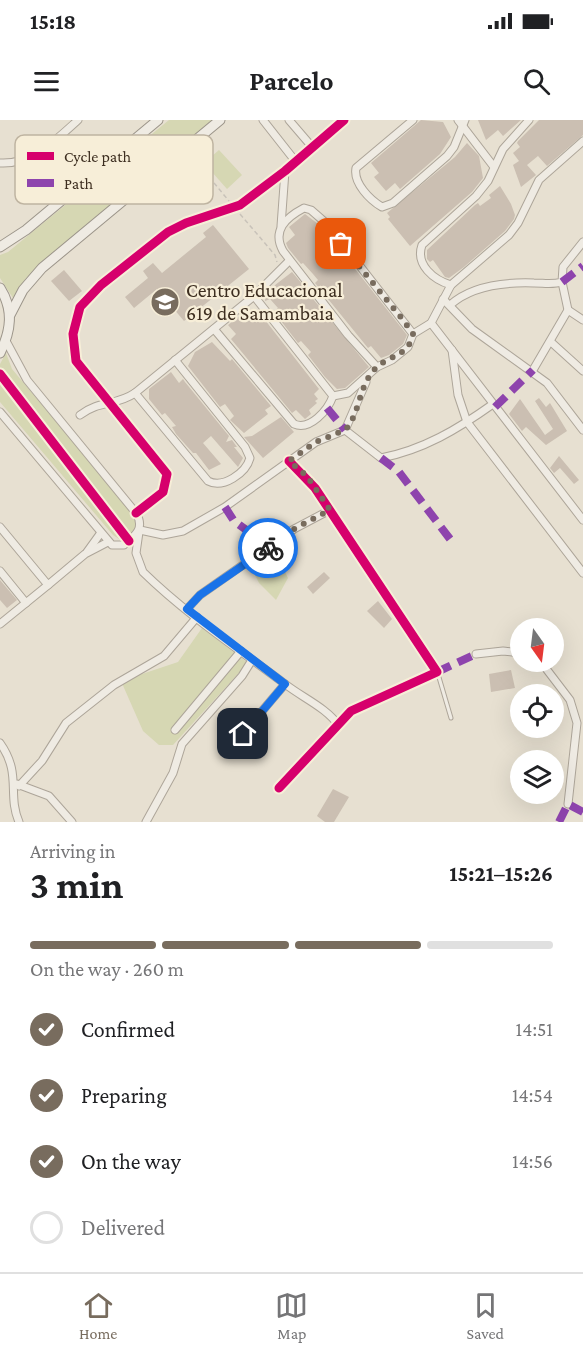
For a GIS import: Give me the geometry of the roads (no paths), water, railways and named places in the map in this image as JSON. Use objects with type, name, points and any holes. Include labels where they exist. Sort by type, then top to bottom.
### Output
[{"type":"street","points":[[59,135],[78,120]]},
{"type":"street","points":[[140,135],[158,120]]},
{"type":"street","points":[[202,135],[220,120]]},
{"type":"street","points":[[263,120],[296,162]]},
{"type":"street","points":[[289,120],[313,148]]},
{"type":"street","points":[[136,513],[163,492],[167,474],[74,355],[73,334],[80,307],[101,285],[168,232],[186,223],[234,207],[285,171],[344,120]]},
{"type":"street","points":[[413,120],[356,168],[355,175],[358,182],[382,207],[393,203],[447,156],[454,147],[462,122]]},
{"type":"street","points":[[451,285],[436,280],[422,263],[419,252],[422,245],[476,196],[503,149],[529,120]]},
{"type":"street","points":[[462,122],[494,167]]},
{"type":"street","points":[[413,334],[431,323],[451,285],[509,235],[539,180],[583,141]]},
{"type":"street","points":[[0,164],[15,163]]},
{"type":"street","points":[[285,171],[281,226],[277,240],[289,261],[348,335],[377,366]]},
{"type":"street","points":[[0,247],[26,230],[57,204]]},
{"type":"street","points":[[0,353],[6,340],[10,315],[23,290],[42,268],[119,204]]},
{"type":"street","points":[[140,531],[163,535],[183,531],[225,507],[322,438],[345,430],[368,378],[377,366],[403,353],[412,342],[413,334],[327,224],[311,210],[304,208],[281,226]]},
{"type":"street","points":[[533,370],[568,310],[562,282],[563,267],[583,242]]},
{"type":"street","points":[[80,415],[92,406],[108,401],[121,402],[135,393],[254,296],[289,261]]},
{"type":"street","points":[[450,305],[463,294],[486,288],[514,283],[562,282]]},
{"type":"street","points":[[0,288],[6,297],[10,315]]},
{"type":"street","points":[[254,296],[333,396]]},
{"type":"street","points":[[443,300],[472,329],[520,365],[533,370],[547,383],[583,430]]},
{"type":"street","points":[[568,310],[583,320]]},
{"type":"street","points":[[431,323],[583,520]]},
{"type":"street","points":[[214,329],[297,426],[318,417],[327,408],[333,396]]},
{"type":"street","points":[[6,340],[27,381],[140,519],[136,553],[143,572],[252,660],[330,713],[339,726]]},
{"type":"street","points":[[551,342],[583,371]]},
{"type":"street","points":[[452,350],[458,395],[467,422],[583,573]]},
{"type":"street","points":[[135,393],[212,483],[224,482],[245,468],[250,458],[244,447],[175,360]]},
{"type":"street","points":[[333,396],[343,396],[368,378]]},
{"type":"street","points":[[345,430],[381,458],[406,453],[467,422],[493,404]]},
{"type":"street","points":[[0,412],[108,542],[117,547],[124,545],[140,531]]},
{"type":"street","points":[[279,788],[351,711],[437,672],[307,476],[289,461]]},
{"type":"street","points":[[187,609],[213,585],[294,529],[330,510]]},
{"type":"street","points":[[0,528],[48,585]]},
{"type":"street","points":[[85,554],[100,534]]},
{"type":"street","points":[[0,624],[85,554],[108,542]]},
{"type":"street","points":[[0,571],[26,603]]},
{"type":"street","points":[[17,784],[42,761],[66,723],[114,684],[164,656],[197,617]]},
{"type":"street","points":[[175,730],[241,651]]},
{"type":"street","points":[[476,654],[510,652]]},
{"type":"street","points":[[146,822],[173,773],[182,744],[242,676],[252,660]]},
{"type":"street","points":[[549,672],[570,700],[576,717],[568,804]]},
{"type":"street","points":[[229,750],[285,684]]},
{"type":"street","points":[[0,743],[10,761],[17,784],[13,808],[19,822]]},
{"type":"street","points":[[17,784],[49,796],[72,822]]},
{"type":"lane","points":[[437,672],[451,718]]},
{"type":"place","name":"Centro Educacional 619 de Samambaia","points":[[165,302]]}]
